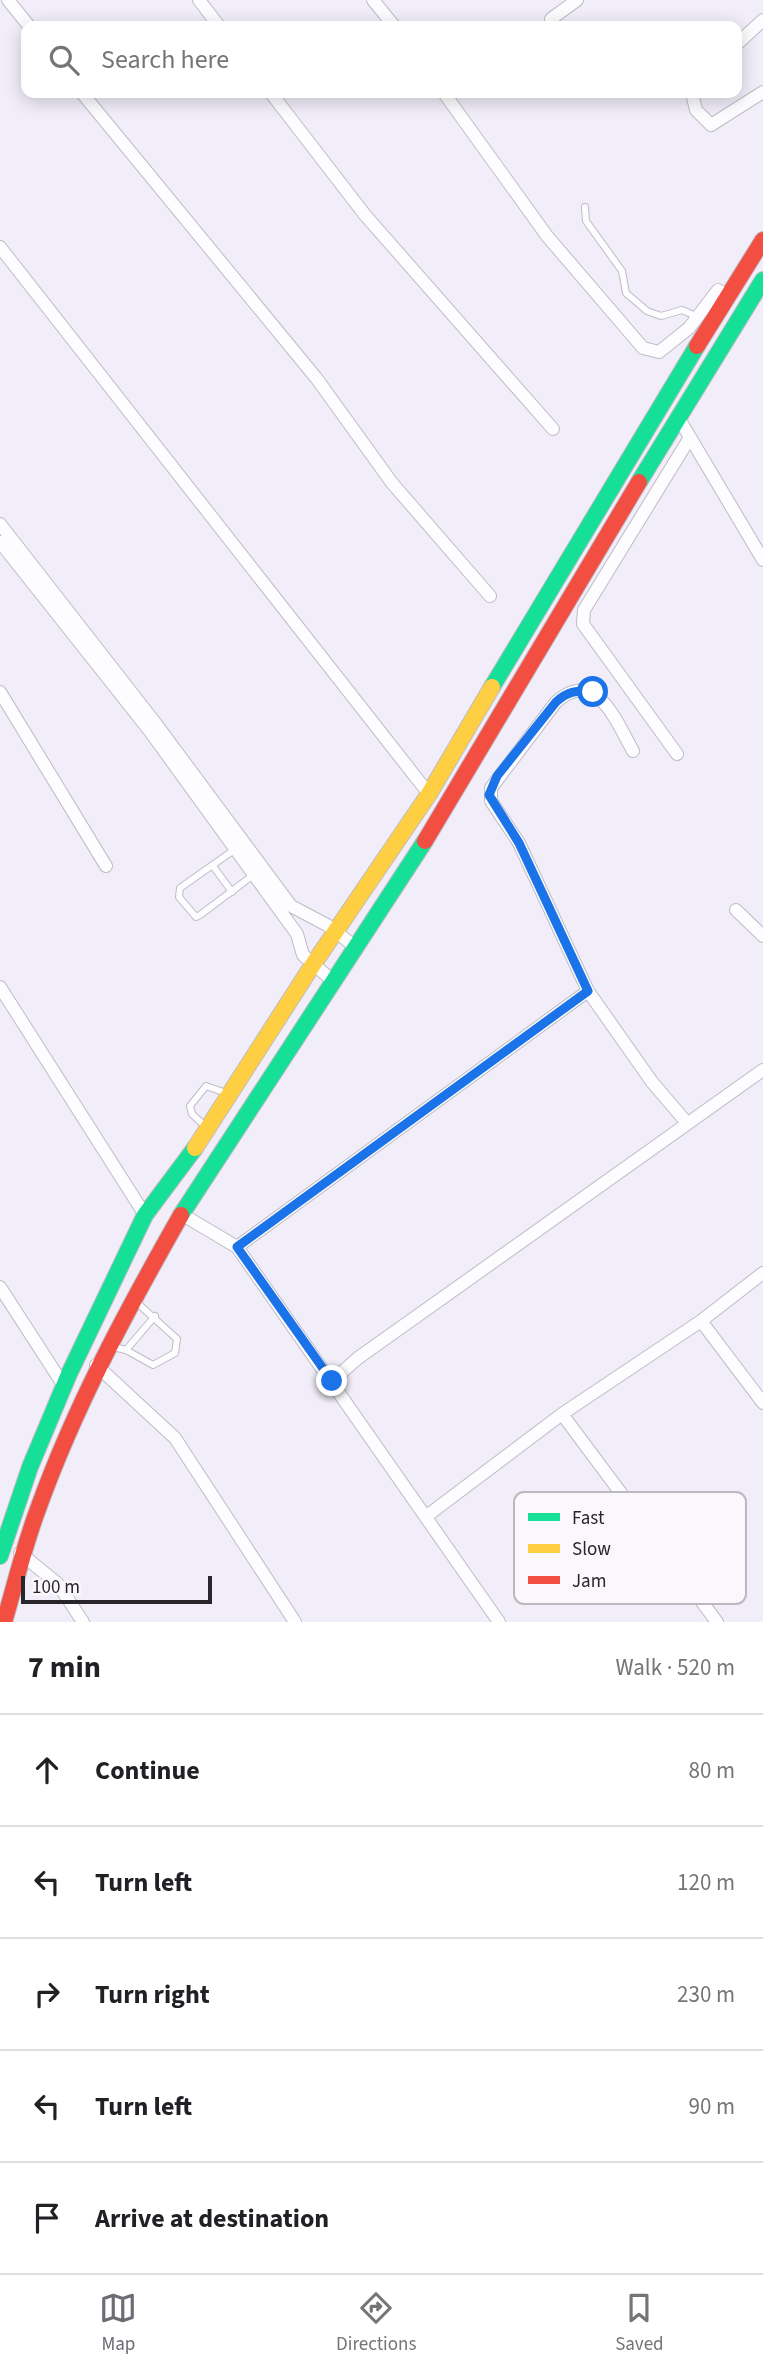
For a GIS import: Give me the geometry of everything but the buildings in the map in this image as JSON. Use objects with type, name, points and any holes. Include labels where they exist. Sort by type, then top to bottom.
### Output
[{"type":"main road","points":[[0,1556],[30,1467],[64,1386],[145,1215],[208,1130],[312,966],[429,794],[727,295],[763,240]]},
{"type":"main road","points":[[4,1622],[20,1553],[96,1365],[160,1244],[183,1215],[221,1147],[357,948],[452,799],[514,687],[763,280]]},
{"type":"street","points":[[8,0],[25,21]]},
{"type":"street","points":[[199,0],[215,21]]},
{"type":"street","points":[[373,0],[390,21]]},
{"type":"street","points":[[551,19],[577,0]]},
{"type":"street","points":[[742,39],[763,20]]},
{"type":"street","points":[[693,98],[696,110],[711,125],[763,92]]},
{"type":"street","points":[[86,98],[317,379],[392,483],[490,596]]},
{"type":"street","points":[[275,98],[365,215],[553,429]]},
{"type":"street","points":[[448,98],[547,236],[643,348],[659,352],[673,344],[718,290],[727,295]]},
{"type":"street","points":[[0,247],[429,794]]},
{"type":"street","points":[[678,417],[763,560]]},
{"type":"street","points":[[677,754],[583,624],[584,610],[689,439]]},
{"type":"street","points":[[0,524],[222,822],[234,850],[297,934],[303,955],[312,966],[333,981]]},
{"type":"street","points":[[0,542],[291,906],[337,931],[357,948]]},
{"type":"street","points":[[633,751],[604,703],[593,692],[578,690],[565,694],[556,702],[491,788],[491,801],[519,843],[588,991],[652,1082],[687,1123]]},
{"type":"street","points":[[0,692],[106,866]]},
{"type":"street","points":[[736,910],[763,936]]},
{"type":"street","points":[[0,987],[145,1215]]},
{"type":"street","points":[[237,1247],[588,991]]},
{"type":"street","points":[[332,1381],[369,1350],[763,1070]]},
{"type":"street","points":[[183,1215],[237,1247],[428,1515],[499,1622]]},
{"type":"street","points":[[428,1515],[562,1414],[701,1321],[763,1273]]},
{"type":"street","points":[[0,1287],[64,1386]]},
{"type":"street","points":[[701,1321],[763,1403]]},
{"type":"street","points":[[96,1365],[175,1438],[295,1622]]},
{"type":"street","points":[[562,1414],[620,1492]]},
{"type":"street","points":[[20,1553],[58,1584],[83,1622]]},
{"type":"street","points":[[704,1604],[717,1622]]},
{"type":"lane","points":[[585,207],[586,222],[616,259],[626,293],[633,301],[661,316],[682,310],[698,317]]},
{"type":"lane","points":[[234,850],[177,892],[190,914],[195,917],[200,915],[253,876]]},
{"type":"lane","points":[[213,866],[232,892]]},
{"type":"lane","points":[[208,1130],[192,1114],[190,1106],[203,1088],[231,1094]]},
{"type":"lane","points":[[107,1346],[126,1350],[153,1365],[175,1353],[177,1339],[155,1316],[132,1299]]},
{"type":"lane","points":[[126,1350],[155,1316]]},
{"type":"traffic: fast","points":[[639,482],[763,280]]},
{"type":"traffic: fast","points":[[492,687],[697,346]]},
{"type":"traffic: fast","points":[[181,1215],[425,841]]},
{"type":"traffic: fast","points":[[0,1556],[30,1467],[69,1374],[145,1215],[195,1148]]},
{"type":"traffic: slow","points":[[195,1148],[312,966],[429,794],[492,687]]},
{"type":"traffic: jam","points":[[697,346],[763,240]]},
{"type":"traffic: jam","points":[[425,841],[639,482]]},
{"type":"traffic: jam","points":[[4,1622],[33,1523],[68,1433],[122,1323],[181,1215]]},
{"type":"route","points":[[332,1381],[237,1247],[449,1095],[588,991],[519,843],[489,795],[497,776],[556,702],[565,694],[578,690],[593,692]]}]
